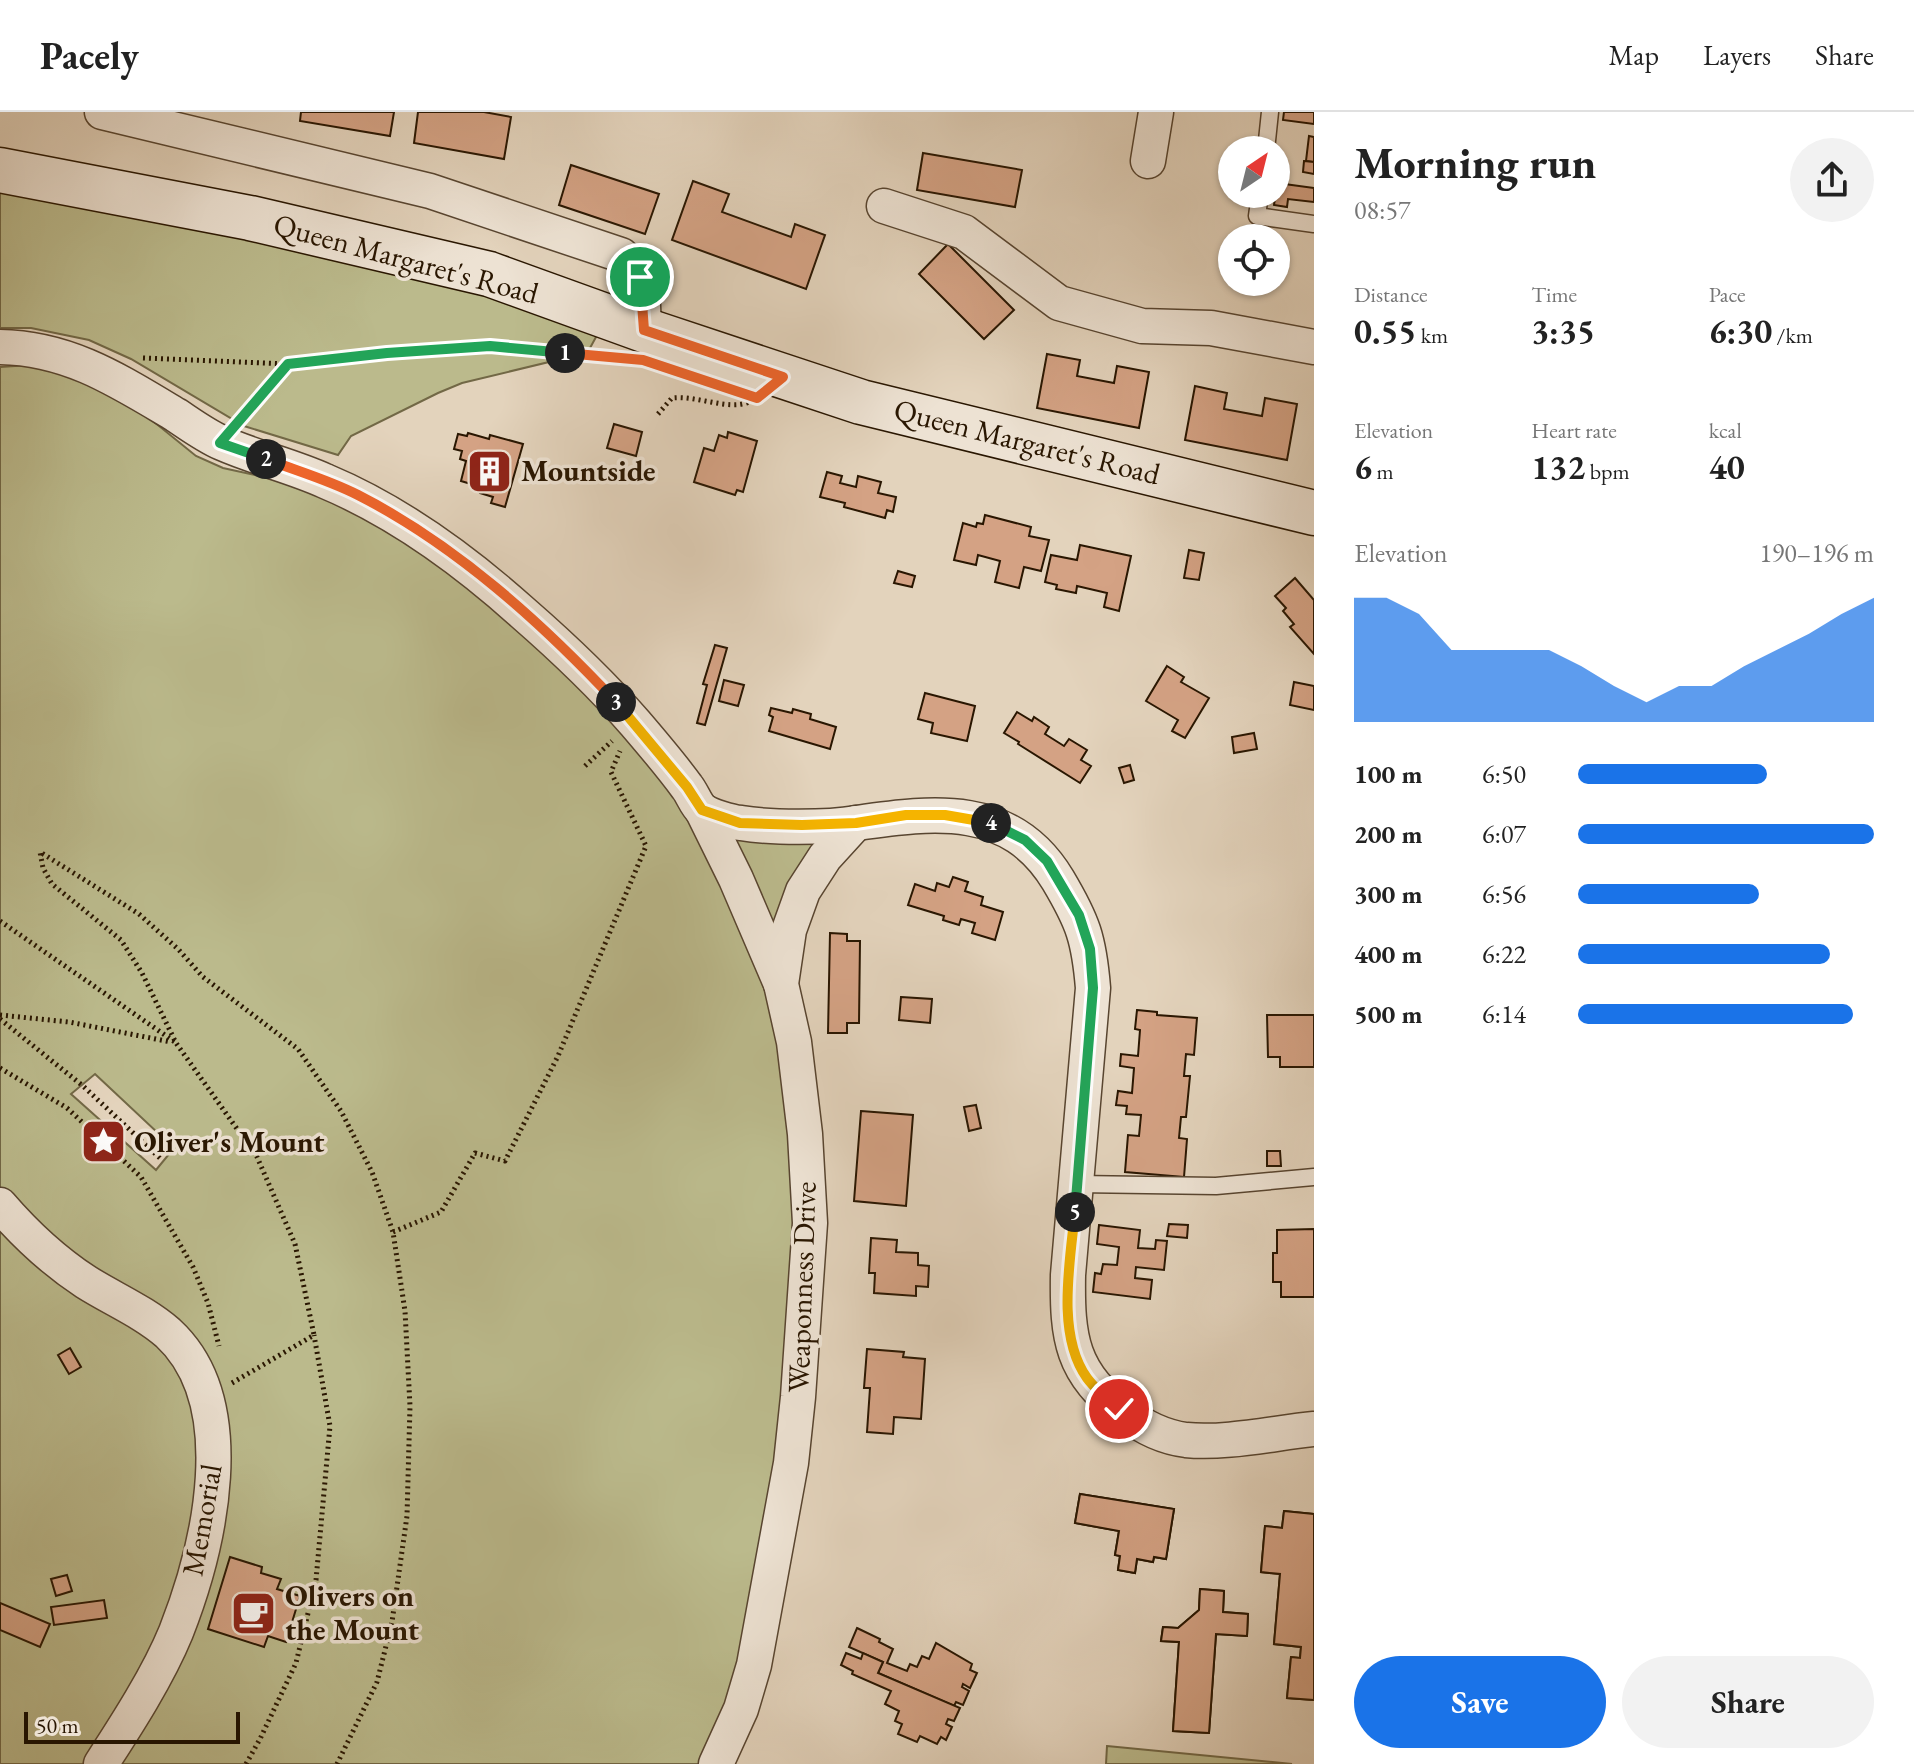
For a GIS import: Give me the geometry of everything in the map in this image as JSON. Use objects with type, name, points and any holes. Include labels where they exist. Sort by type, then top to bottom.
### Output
[{"type":"main road","name":"Queen Margaret's Road","points":[[0,170],[250,218],[489,274],[628,343],[764,386],[921,418],[1314,513]]},
{"type":"street","points":[[102,112],[430,191],[621,255],[632,264],[640,277],[628,343]]},
{"type":"street","points":[[1148,161],[1156,112]]},
{"type":"street","points":[[884,206],[964,232],[1059,303],[1142,326],[1211,328],[1314,347]]},
{"type":"street","points":[[0,347],[43,351],[93,368],[220,443],[322,479],[359,496],[456,556],[598,683],[687,787],[702,810],[736,879],[781,984]]},
{"type":"street","points":[[702,810],[740,823],[802,825],[856,823],[906,815],[971,817],[990,822],[1025,840],[1047,861],[1079,915],[1090,949],[1093,988],[1068,1275],[1068,1316],[1075,1352],[1086,1377],[1141,1425],[1185,1440],[1314,1429]]},
{"type":"street","name":"Weaponness Drive","points":[[716,1764],[741,1709],[754,1665],[791,1463],[798,1397],[810,1223],[804,1118],[794,1042],[781,984],[789,930],[803,891],[825,857],[856,823]]},
{"type":"street","name":"Memorial","points":[[0,1205],[17,1225],[85,1281],[168,1333],[183,1349],[204,1387],[215,1456],[213,1485],[194,1578],[175,1633],[127,1725],[101,1764]]},
{"type":"lane","points":[[1267,136],[1270,112]]},
{"type":"lane","points":[[1258,208],[1257,216],[1314,224]]},
{"type":"lane","points":[[1077,1184],[1216,1186],[1314,1177]]},
{"type":"path","points":[[139,358],[288,364],[490,346],[628,343]]},
{"type":"path","points":[[220,443],[288,364]]},
{"type":"path","points":[[658,414],[672,398],[686,396],[744,405]]},
{"type":"path","points":[[393,1232],[441,1212],[475,1153],[505,1161],[558,1056],[646,846],[611,772],[633,721]]},
{"type":"path","points":[[246,1764],[296,1663],[316,1580],[330,1426],[295,1244],[257,1157],[176,1043],[142,973],[121,940],[52,884],[43,868],[40,852],[139,914],[203,977],[298,1049],[341,1111],[372,1172],[393,1232],[405,1311],[410,1406],[407,1516],[392,1622],[377,1682],[337,1764]]},
{"type":"path","points":[[0,921],[176,1043]]},
{"type":"path","points":[[0,1017],[69,1022],[176,1043]]},
{"type":"path","points":[[0,1017],[83,1086],[162,1160]]},
{"type":"path","points":[[0,1068],[67,1108],[141,1177],[193,1267],[208,1303],[219,1342],[220,1360],[204,1387]]},
{"type":"path","points":[[103,1142],[121,1122]]},
{"type":"path","points":[[204,1387],[314,1335]]},
{"type":"shaded area","points":[[0,185],[422,274],[595,331],[596,337],[590,348],[578,355],[462,383],[438,393],[351,436],[338,455],[244,426],[131,359],[89,340],[31,328],[0,328]]},
{"type":"shaded area","points":[[46,366],[127,400],[196,456],[223,468],[295,484],[370,518],[486,597],[579,682],[682,803],[721,869],[774,1008],[799,1200],[785,1415],[740,1664],[702,1764],[114,1764],[115,1716],[83,1764],[0,1764],[0,367]],"holes":[[[95,1074],[174,1148],[156,1170],[71,1094]]]},
{"type":"shaded area","points":[[732,838],[818,840],[778,935]]},
{"type":"shaded area","points":[[1107,1746],[1292,1764],[1106,1764]]},
{"type":"building","points":[[301,112],[394,112],[390,136],[300,121]]},
{"type":"building","points":[[418,112],[484,112],[511,117],[504,159],[414,143]]},
{"type":"building","points":[[1284,112],[1314,112],[1314,124],[1283,120]]},
{"type":"building","points":[[1309,136],[1314,137],[1314,162],[1306,161]]},
{"type":"building","points":[[923,153],[1022,170],[1015,207],[917,190]]},
{"type":"building","points":[[1304,161],[1314,162],[1314,174],[1303,172]]},
{"type":"building","points":[[571,165],[659,194],[645,234],[559,205]]},
{"type":"building","points":[[693,181],[729,194],[722,212],[791,237],[795,224],[825,235],[806,289],[672,240]]},
{"type":"building","points":[[1290,185],[1314,188],[1314,202],[1290,199]]},
{"type":"building","points":[[948,244],[1014,310],[984,339],[919,274]]},
{"type":"building","points":[[1047,354],[1080,360],[1077,376],[1114,383],[1117,366],[1149,372],[1139,428],[1037,408]]},
{"type":"building","points":[[1195,386],[1227,393],[1224,409],[1262,416],[1265,398],[1297,404],[1287,460],[1185,440]]},
{"type":"building","points":[[614,424],[642,432],[636,456],[607,448]]},
{"type":"building","points":[[728,432],[757,441],[743,492],[737,490],[735,495],[694,482],[704,448],[714,451],[719,435],[727,438]]},
{"type":"building","name":"Mountside","points":[[468,433],[523,444],[505,507],[491,503],[493,497],[480,493],[481,487],[461,481],[466,461],[460,459],[462,451],[454,449],[458,434],[467,436]]},
{"type":"building","points":[[827,472],[842,476],[840,483],[856,487],[858,476],[881,482],[878,493],[896,497],[893,512],[887,510],[885,518],[820,497]]},
{"type":"building","points":[[985,515],[1031,527],[1029,536],[1049,540],[1041,571],[1024,567],[1019,588],[995,582],[1000,561],[978,555],[976,565],[954,560],[963,523],[976,527],[977,523],[983,524]]},
{"type":"building","points":[[1080,545],[1131,556],[1119,611],[1104,607],[1107,593],[1077,586],[1076,593],[1056,589],[1057,585],[1045,582],[1051,555],[1077,560]]},
{"type":"building","points":[[1189,550],[1204,553],[1199,580],[1184,578]]},
{"type":"building","points":[[898,571],[915,576],[912,587],[894,583]]},
{"type":"building","points":[[1295,578],[1314,600],[1314,654],[1290,627],[1294,624],[1275,596]]},
{"type":"building","points":[[715,645],[727,648],[705,725],[697,723],[707,685],[703,684]]},
{"type":"building","points":[[1167,666],[1184,677],[1181,682],[1209,698],[1185,738],[1172,731],[1178,720],[1146,701]]},
{"type":"building","points":[[724,680],[744,685],[738,706],[719,701]]},
{"type":"building","points":[[1294,682],[1314,686],[1314,710],[1290,705]]},
{"type":"building","points":[[925,693],[975,706],[967,741],[931,733],[933,723],[918,719]]},
{"type":"building","points":[[771,708],[811,714],[810,719],[836,727],[830,749],[769,731],[773,717],[769,715]]},
{"type":"building","points":[[1017,712],[1032,721],[1034,717],[1049,727],[1045,734],[1064,746],[1069,739],[1087,750],[1081,760],[1091,766],[1080,783],[1004,733]]},
{"type":"building","points":[[1254,733],[1257,749],[1234,753],[1232,737]]},
{"type":"building","points":[[1130,765],[1134,780],[1124,783],[1119,768]]},
{"type":"building","points":[[953,877],[968,882],[965,891],[983,897],[981,905],[1003,912],[995,940],[972,933],[975,923],[961,919],[959,925],[943,920],[944,916],[908,905],[915,884],[935,891],[937,883],[949,887]]},
{"type":"building","points":[[830,933],[847,934],[847,941],[860,941],[859,1023],[847,1023],[847,1033],[828,1033]]},
{"type":"building","points":[[901,997],[932,999],[930,1023],[899,1020]]},
{"type":"building","points":[[1137,1010],[1197,1018],[1194,1055],[1186,1054],[1184,1076],[1190,1076],[1186,1117],[1181,1117],[1179,1138],[1187,1139],[1184,1177],[1125,1172],[1128,1135],[1139,1136],[1141,1115],[1126,1114],[1127,1106],[1116,1105],[1118,1091],[1132,1093],[1134,1068],[1120,1066],[1121,1054],[1138,1056],[1140,1030],[1135,1029]]},
{"type":"building","points":[[1267,1015],[1314,1015],[1314,1067],[1280,1067],[1280,1057],[1268,1057]]},
{"type":"building","points":[[976,1105],[981,1128],[969,1131],[964,1107]]},
{"type":"building","points":[[861,1111],[913,1115],[906,1206],[854,1201]]},
{"type":"building","points":[[1267,1151],[1280,1151],[1281,1166],[1267,1166]]},
{"type":"building","points":[[1169,1224],[1188,1225],[1187,1238],[1167,1236]]},
{"type":"building","points":[[1099,1225],[1140,1230],[1138,1248],[1155,1249],[1156,1240],[1167,1241],[1164,1270],[1136,1267],[1135,1278],[1152,1280],[1150,1299],[1093,1292],[1095,1273],[1101,1274],[1103,1264],[1117,1265],[1119,1247],[1097,1244]]},
{"type":"building","points":[[1314,1229],[1314,1297],[1281,1297],[1281,1282],[1273,1282],[1277,1230]]},
{"type":"building","points":[[871,1238],[897,1240],[896,1252],[918,1253],[918,1265],[929,1266],[928,1287],[916,1286],[916,1296],[874,1293],[875,1273],[869,1273]]},
{"type":"building","points":[[70,1348],[81,1367],[69,1374],[58,1355]]},
{"type":"building","points":[[867,1349],[904,1352],[903,1357],[925,1359],[921,1419],[894,1417],[893,1434],[867,1432],[870,1388],[864,1388]]},
{"type":"building","points":[[1080,1494],[1174,1509],[1166,1559],[1154,1557],[1153,1562],[1137,1559],[1135,1573],[1118,1570],[1120,1556],[1115,1555],[1119,1531],[1075,1523]]},
{"type":"building","points":[[1080,1494],[1174,1509],[1166,1559],[1154,1557],[1153,1562],[1137,1559],[1135,1573],[1118,1570],[1120,1556],[1115,1555],[1119,1531],[1075,1523]]},
{"type":"building","points":[[1284,1511],[1314,1514],[1314,1700],[1287,1698],[1291,1657],[1300,1658],[1301,1647],[1274,1644],[1280,1574],[1261,1572],[1265,1526],[1282,1528]]},
{"type":"building","points":[[1284,1511],[1314,1514],[1314,1700],[1287,1698],[1291,1657],[1300,1658],[1301,1647],[1274,1644],[1280,1574],[1261,1572],[1265,1526],[1282,1528]]},
{"type":"building","name":"Olivers on the Mount","points":[[230,1557],[262,1567],[261,1573],[281,1579],[277,1589],[300,1596],[286,1642],[268,1636],[264,1647],[208,1629]]},
{"type":"building","points":[[67,1575],[72,1591],[56,1596],[51,1579]]},
{"type":"building","points":[[1200,1589],[1224,1591],[1223,1612],[1248,1614],[1247,1636],[1216,1634],[1209,1733],[1173,1731],[1179,1642],[1161,1641],[1163,1627],[1178,1628],[1199,1610]]},
{"type":"building","points":[[1200,1589],[1224,1591],[1223,1612],[1248,1614],[1247,1636],[1216,1634],[1209,1733],[1173,1731],[1179,1642],[1161,1641],[1163,1627],[1178,1628],[1199,1610]]},
{"type":"building","points":[[104,1600],[107,1618],[54,1625],[51,1607]]},
{"type":"building","points":[[0,1603],[50,1624],[40,1647],[0,1630]]},
{"type":"building","points":[[857,1628],[893,1649],[887,1663],[907,1671],[910,1664],[917,1667],[922,1656],[929,1659],[936,1643],[972,1664],[970,1670],[977,1673],[970,1688],[963,1684],[962,1687],[969,1691],[963,1705],[956,1702],[954,1706],[878,1673],[883,1662],[849,1647]]},
{"type":"building","points":[[846,1653],[861,1659],[863,1653],[883,1662],[878,1673],[960,1708],[954,1721],[948,1719],[946,1724],[952,1727],[946,1740],[941,1737],[937,1744],[920,1736],[917,1742],[898,1734],[902,1724],[895,1721],[899,1711],[885,1704],[891,1691],[852,1674],[853,1671],[841,1665]]},
{"type":"place","name":"Mountside","points":[[490,471]]},
{"type":"place","name":"Oliver's Mount","points":[[103,1142]]},
{"type":"place","name":"Olivers on the Mount","points":[[254,1613]]},
{"type":"route","points":[[640,277],[644,330],[783,377],[757,398],[643,360],[490,346],[288,364],[220,443],[322,479],[359,496],[456,556],[598,683],[633,721],[702,810],[740,823],[802,825],[856,823],[906,815],[971,817],[990,822],[1025,840],[1047,861],[1079,915],[1090,949],[1093,988],[1068,1275],[1068,1316],[1075,1352],[1086,1377],[1119,1409]]}]
